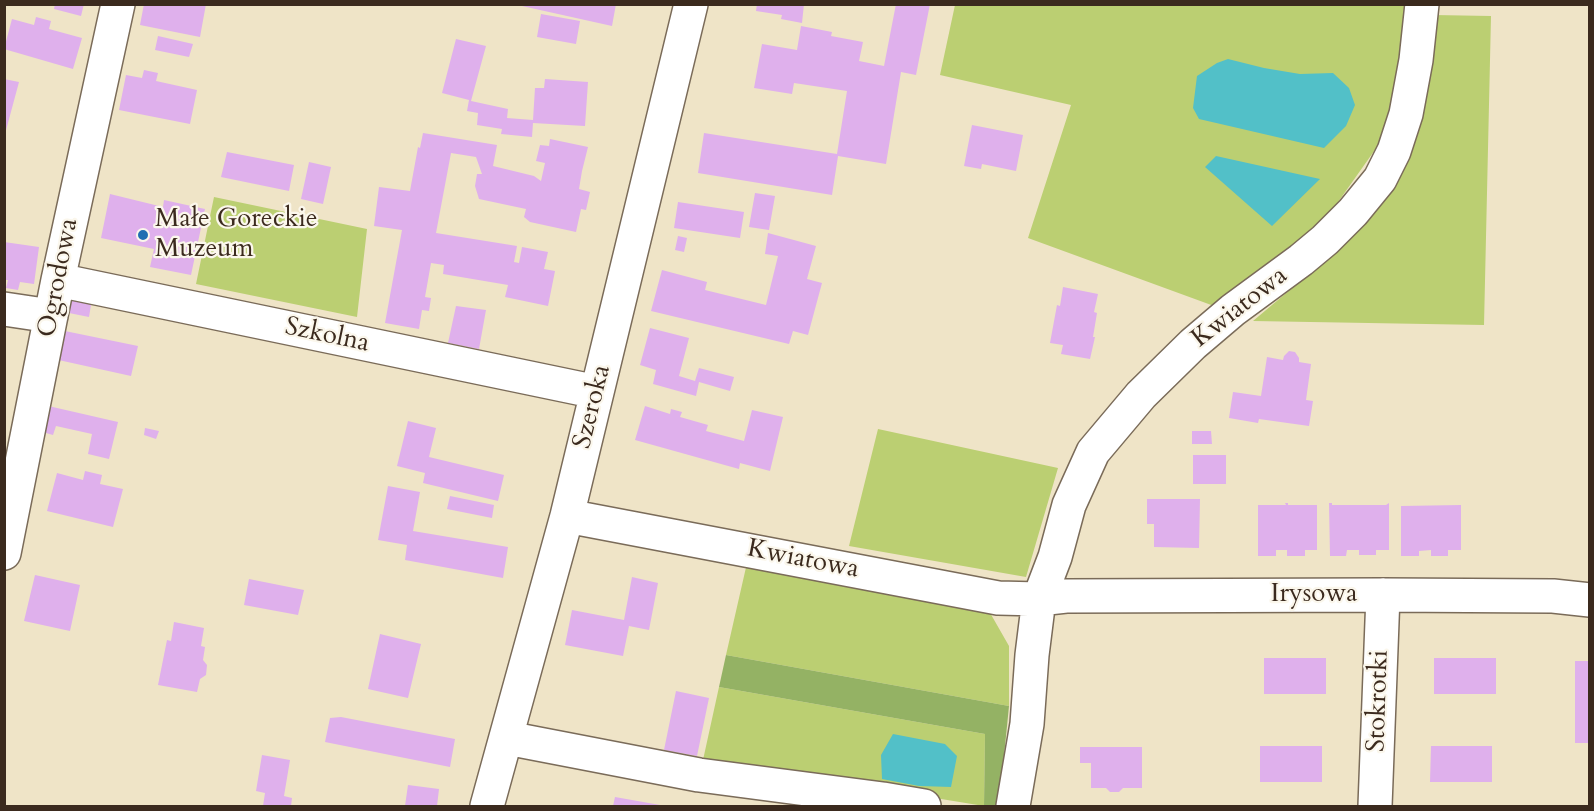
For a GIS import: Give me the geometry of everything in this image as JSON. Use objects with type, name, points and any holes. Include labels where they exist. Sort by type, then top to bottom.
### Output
[{"type":"street","name":"Ogrodowa","points":[[4,553],[58,280],[118,4]]},
{"type":"street","name":"Szeroka","points":[[487,807],[567,516],[691,4]]},
{"type":"street","name":"Kwiatowa","points":[[1013,807],[1027,724],[1039,599],[1055,557],[1069,505],[1093,452],[1141,395],[1193,344],[1233,310],[1325,240],[1353,212],[1380,179],[1394,151],[1406,114],[1416,60],[1421,9]]},
{"type":"street","name":"Szkolna","points":[[58,280],[597,392]]},
{"type":"street","points":[[4,309],[51,316]]},
{"type":"street","name":"Kwiatowa","points":[[567,516],[998,598],[1039,599]]},
{"type":"street","name":"Irysowa","points":[[1039,599],[1066,596],[1383,595],[1553,596],[1590,600]]},
{"type":"street","name":"Stokrotki","points":[[1375,807],[1383,595]]},
{"type":"street","points":[[507,738],[699,775],[882,799],[924,807]]},
{"type":"green space","points":[[955,5],[1409,5],[1389,130],[1314,236],[1214,306],[1028,238],[1071,105],[940,75]]},
{"type":"green space","points":[[1434,15],[1491,16],[1484,325],[1253,321],[1329,257],[1399,180],[1420,103]]},
{"type":"green space","points":[[214,197],[367,229],[357,317],[196,284]]},
{"type":"green space","points":[[878,429],[1058,468],[1026,577],[849,546]]},
{"type":"green space","points":[[747,563],[989,611],[1009,646],[1009,706],[726,655]]},
{"type":"green space","points":[[726,655],[1009,706],[999,806],[984,806],[985,734],[719,687]]},
{"type":"green space","points":[[719,687],[985,734],[984,806],[703,760]]},
{"type":"water","points":[[1228,59],[1300,74],[1333,73],[1349,88],[1355,105],[1346,126],[1324,148],[1199,119],[1193,108],[1197,76]]},
{"type":"water","points":[[1216,156],[1320,179],[1272,226],[1205,167]]},
{"type":"water","points":[[893,734],[945,744],[957,756],[951,787],[919,786],[882,779],[881,755]]},
{"type":"building","points":[[55,4],[84,4],[81,16],[54,9]]},
{"type":"building","points":[[144,4],[206,4],[200,37],[140,25]]},
{"type":"building","points":[[513,4],[616,4],[612,26]]},
{"type":"building","points":[[757,4],[804,4],[802,23],[781,19],[782,15],[756,11]]},
{"type":"building","points":[[896,4],[930,4],[916,75],[901,72],[886,164],[838,156],[832,195],[698,173],[704,133],[837,154],[847,91],[794,83],[792,94],[754,88],[762,44],[797,50],[801,26],[832,32],[831,36],[863,42],[859,61],[884,66]]},
{"type":"building","points":[[541,14],[580,21],[576,44],[537,37]]},
{"type":"building","points":[[36,17],[51,21],[49,29],[82,38],[73,69],[4,49],[12,19],[34,25]]},
{"type":"building","points":[[158,36],[193,44],[189,57],[155,50]]},
{"type":"building","points":[[456,39],[486,46],[471,101],[508,109],[507,118],[533,120],[535,88],[544,88],[545,79],[588,82],[585,126],[533,123],[532,137],[501,134],[502,129],[477,125],[478,113],[467,111],[469,100],[442,93]]},
{"type":"building","points":[[144,70],[158,73],[156,81],[197,90],[190,124],[119,110],[126,75],[142,78]]},
{"type":"building","points":[[4,79],[19,82],[5,134],[4,134]]},
{"type":"building","points":[[972,125],[1023,135],[1016,171],[982,164],[981,169],[964,166]]},
{"type":"building","points":[[423,133],[497,145],[493,166],[534,176],[541,181],[545,163],[536,161],[540,145],[549,146],[550,139],[588,147],[579,189],[590,192],[586,210],[581,209],[576,232],[530,222],[524,217],[526,209],[479,199],[475,186],[477,174],[482,174],[476,157],[451,153],[436,233],[517,246],[514,262],[519,263],[522,247],[548,252],[544,269],[555,271],[548,306],[505,297],[508,285],[443,274],[444,265],[431,263],[425,297],[431,298],[429,311],[422,310],[419,329],[385,323],[402,230],[374,226],[379,187],[410,191],[418,147],[420,148]]},
{"type":"building","points":[[227,152],[294,165],[289,191],[221,177]]},
{"type":"building","points":[[309,162],[331,167],[323,204],[301,199]]},
{"type":"building","points":[[755,193],[775,196],[769,230],[749,227]]},
{"type":"building","points":[[110,194],[163,207],[164,200],[205,209],[191,275],[150,267],[154,249],[101,238]]},
{"type":"building","points":[[678,202],[744,212],[740,238],[674,228]]},
{"type":"building","points":[[768,233],[816,246],[807,279],[822,283],[808,335],[793,331],[789,344],[651,311],[662,270],[707,282],[705,290],[766,305],[778,256],[765,254]]},
{"type":"building","points":[[678,236],[687,238],[684,252],[675,250]]},
{"type":"building","points":[[4,242],[39,247],[34,284],[20,282],[18,290],[6,288],[8,280],[4,280]]},
{"type":"building","points":[[1063,287],[1098,294],[1094,312],[1097,313],[1093,337],[1095,337],[1090,359],[1061,354],[1063,345],[1050,343]]},
{"type":"building","points":[[67,294],[92,299],[89,317],[64,312]]},
{"type":"building","points":[[456,306],[486,310],[479,349],[448,343]]},
{"type":"building","points":[[650,328],[689,338],[679,376],[695,381],[699,368],[734,377],[730,391],[699,382],[696,396],[653,384],[656,370],[640,365]]},
{"type":"building","points":[[60,330],[138,346],[131,376],[54,359]]},
{"type":"building","points":[[1289,351],[1295,352],[1299,362],[1311,364],[1306,400],[1313,401],[1309,426],[1259,419],[1258,423],[1229,418],[1233,392],[1261,396],[1267,357],[1283,360]]},
{"type":"building","points":[[44,405],[118,422],[109,459],[88,454],[92,434],[56,426],[53,435],[39,431]]},
{"type":"building","points":[[645,406],[670,414],[671,409],[682,412],[680,417],[708,425],[706,431],[744,441],[752,410],[783,417],[770,471],[740,463],[739,469],[635,440]]},
{"type":"building","points":[[408,421],[436,428],[429,457],[504,475],[498,501],[423,483],[425,473],[397,466]]},
{"type":"building","points":[[145,428],[159,431],[156,439],[144,435]]},
{"type":"building","points":[[1192,431],[1211,431],[1212,444],[1192,444]]},
{"type":"building","points":[[1193,455],[1226,455],[1226,484],[1193,484]]},
{"type":"building","points":[[85,471],[102,475],[100,484],[123,489],[113,527],[47,511],[57,473],[83,480]]},
{"type":"building","points":[[388,486],[420,492],[413,531],[508,547],[503,578],[405,560],[407,545],[378,540]]},
{"type":"building","points":[[450,496],[494,505],[492,518],[447,509]]},
{"type":"building","points":[[1147,499],[1200,499],[1199,548],[1154,547],[1154,524],[1147,524]]},
{"type":"building","points":[[1285,503],[1288,505],[1317,505],[1317,550],[1305,550],[1305,556],[1287,556],[1287,550],[1276,550],[1276,556],[1258,556],[1258,505],[1286,505]]},
{"type":"building","points":[[1329,503],[1332,505],[1386,505],[1389,503],[1389,550],[1376,550],[1376,555],[1359,555],[1359,550],[1347,550],[1346,556],[1330,556]]},
{"type":"building","points":[[1461,505],[1461,550],[1448,550],[1448,556],[1431,556],[1431,550],[1419,551],[1419,556],[1401,556],[1401,506]]},
{"type":"building","points":[[35,575],[80,585],[70,631],[24,621]]},
{"type":"building","points":[[632,577],[658,583],[649,630],[629,626],[623,656],[565,645],[572,610],[624,620]]},
{"type":"building","points":[[249,579],[304,590],[298,615],[244,605]]},
{"type":"building","points":[[174,622],[204,628],[201,646],[205,647],[203,660],[207,665],[206,675],[200,679],[197,692],[158,685],[167,640],[171,641]]},
{"type":"building","points":[[380,634],[421,644],[408,698],[368,689]]},
{"type":"building","points":[[1264,658],[1326,658],[1326,694],[1264,694]]},
{"type":"building","points":[[1434,658],[1496,658],[1496,694],[1434,694]]},
{"type":"building","points":[[1575,661],[1590,661],[1590,743],[1575,743]]},
{"type":"building","points":[[676,691],[709,698],[697,756],[664,750]]},
{"type":"building","points":[[341,717],[455,739],[450,767],[325,742],[330,718]]},
{"type":"building","points":[[1260,746],[1322,746],[1322,782],[1260,782]]},
{"type":"building","points":[[1431,746],[1492,746],[1492,782],[1430,782]]},
{"type":"building","points":[[1080,747],[1142,747],[1142,788],[1123,788],[1119,792],[1110,792],[1106,788],[1091,788],[1091,763],[1080,763]]},
{"type":"building","points":[[262,755],[290,760],[284,796],[292,798],[291,806],[263,806],[265,793],[256,791]]},
{"type":"building","points":[[408,785],[439,789],[437,806],[405,806]]},
{"type":"building","points":[[615,797],[660,805],[660,806],[613,806]]},
{"type":"place","name":"Małe Goreckie Muzeum","points":[[143,235]]}]
